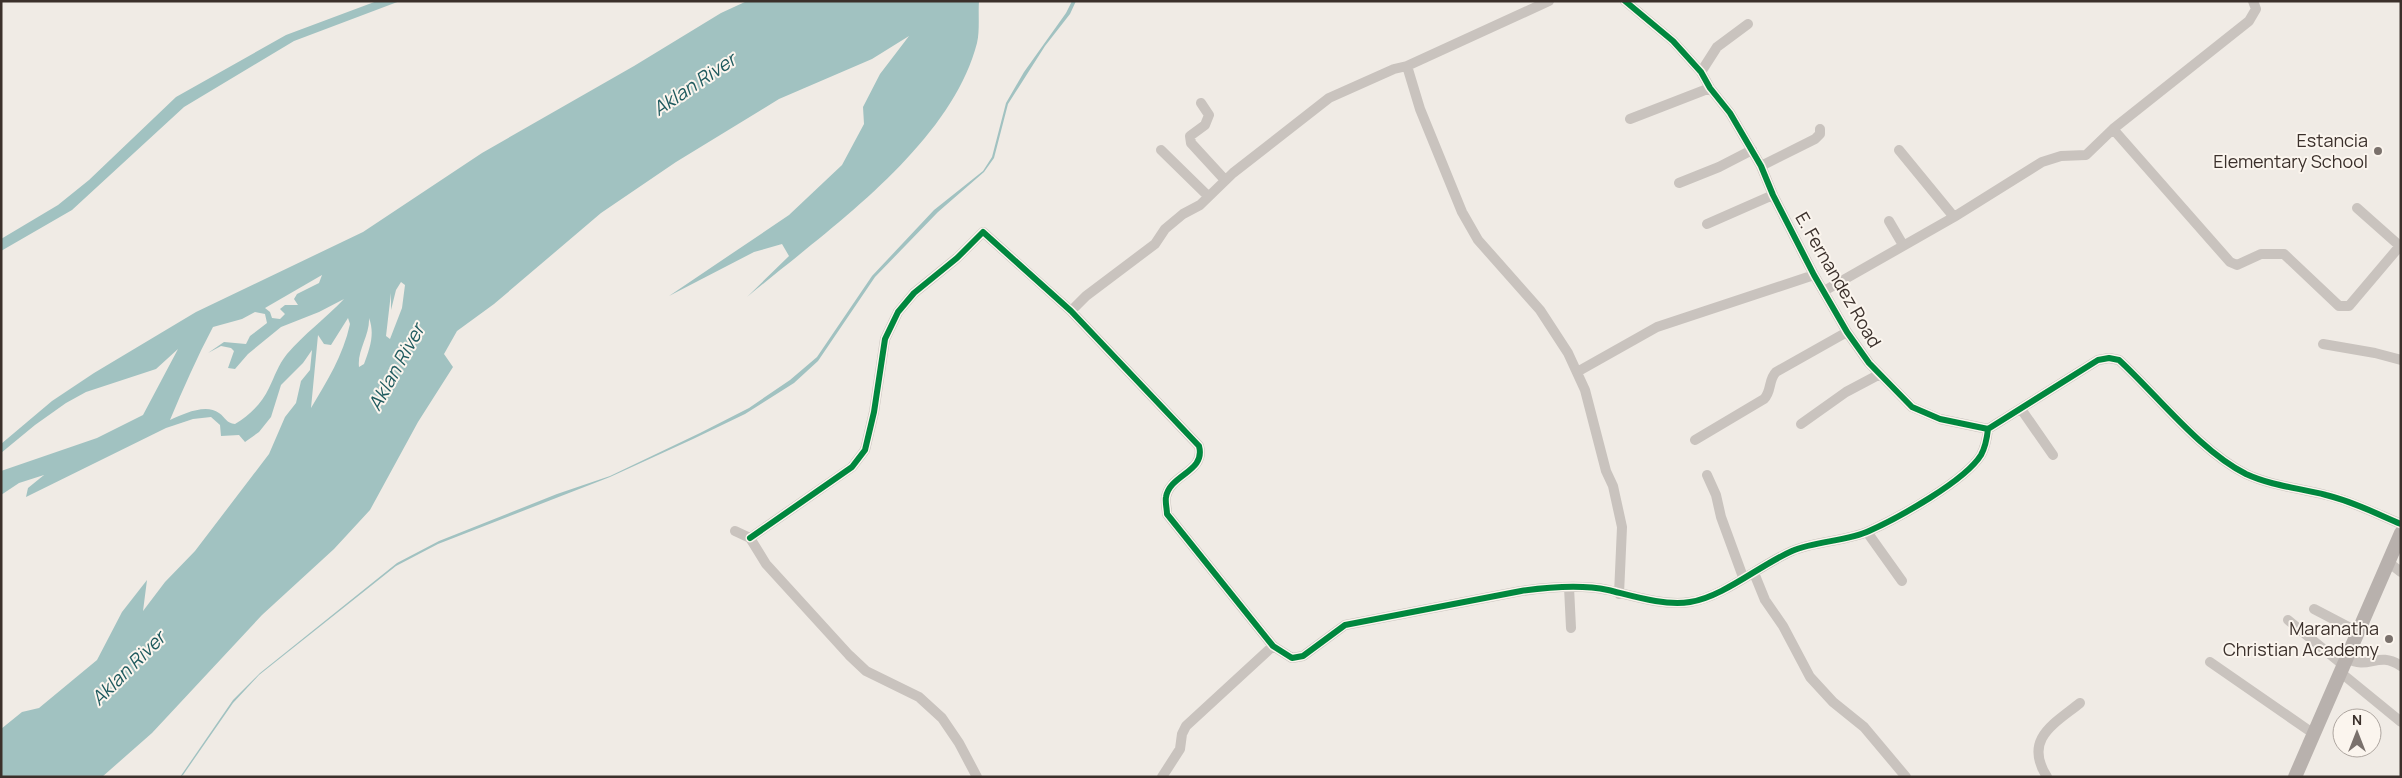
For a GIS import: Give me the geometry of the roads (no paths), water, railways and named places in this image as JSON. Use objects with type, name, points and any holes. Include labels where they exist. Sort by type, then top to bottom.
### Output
[{"type":"main road","points":[[2296,777],[2401,533]]},
{"type":"street","points":[[1071,311],[1086,296],[1155,244],[1165,229],[1183,214],[1200,205],[1225,180],[1329,98],[1394,69],[1407,66],[1549,1]]},
{"type":"street","name":"E. Fernandez Road","points":[[1625,1],[1673,41],[1700,72],[1730,113],[1761,166],[1773,195],[1814,275],[1847,332],[1880,374],[1912,407],[1940,419],[1988,429]]},
{"type":"street","points":[[1824,291],[1954,217],[2042,162],[2061,156],[2086,155],[2113,129],[2249,22],[2256,9],[2253,1]]},
{"type":"street","points":[[1700,72],[1718,47],[1748,24]]},
{"type":"street","points":[[1407,66],[1420,109],[1462,212],[1478,240],[1540,310],[1568,353],[1585,390],[1606,471],[1613,486],[1622,527],[1619,594]]},
{"type":"street","points":[[1630,119],[1710,88]]},
{"type":"street","points":[[1201,103],[1209,115],[1205,125],[1190,136],[1191,143],[1225,180]]},
{"type":"street","points":[[1761,166],[1815,139],[1820,134],[1820,129]]},
{"type":"street","points":[[2113,129],[2230,262],[2237,265],[2261,254],[2284,254],[2339,306],[2344,307],[2349,306],[2400,247],[2382,228],[2357,208]]},
{"type":"street","points":[[1161,150],[1208,196]]},
{"type":"street","points":[[1679,183],[1719,167],[1752,150]]},
{"type":"street","points":[[1899,150],[1954,217]]},
{"type":"street","points":[[1707,224],[1773,195]]},
{"type":"street","points":[[1889,221],[1903,245]]},
{"type":"street","points":[[750,538],[852,467],[865,450],[874,412],[885,339],[898,312],[914,293],[957,258],[983,232],[1071,311],[1199,446],[1202,454],[1198,463],[1171,487],[1166,497],[1167,514],[1273,646],[1292,658],[1303,656],[1345,625],[1521,591],[1569,587],[1607,590],[1619,594],[1680,603],[1692,602],[1720,591],[1742,577],[1754,573],[1792,551],[1826,540],[1867,532],[1941,490],[1971,467],[1986,443],[1988,429],[2098,360],[2110,358],[2119,360],[2178,420],[2223,459],[2244,473],[2279,486],[2328,495],[2401,524]]},
{"type":"street","points":[[1577,372],[1657,328],[1814,275]]},
{"type":"street","points":[[1695,440],[1764,400],[1769,391],[1771,377],[1776,372],[1847,332]]},
{"type":"street","points":[[2323,344],[2375,353],[2401,360]]},
{"type":"street","points":[[1801,424],[1846,392],[1880,374]]},
{"type":"street","points":[[2021,410],[2053,456]]},
{"type":"street","points":[[1707,475],[1716,495],[1742,577]]},
{"type":"street","points":[[735,531],[750,538],[766,564],[849,656],[866,670],[919,697],[942,718],[978,777]]},
{"type":"street","points":[[1867,532],[1902,581]]},
{"type":"street","points":[[2388,562],[2401,572]]},
{"type":"street","points":[[1754,573],[1765,600],[1783,626],[1810,677],[1833,702],[1864,727],[1906,777]]},
{"type":"street","points":[[1569,587],[1571,628]]},
{"type":"street","points":[[2314,609],[2358,632]]},
{"type":"street","points":[[2288,620],[2343,665],[2401,722]]},
{"type":"street","points":[[1162,777],[1180,748],[1182,734],[1186,726],[1273,646]]},
{"type":"street","points":[[2343,665],[2362,664],[2385,658],[2401,666]]},
{"type":"street","points":[[2210,662],[2314,734]]},
{"type":"street","points":[[2047,777],[2038,750],[2041,737],[2080,703]]},
{"type":"water","points":[[377,1],[400,1],[294,41],[184,107],[72,210],[1,251],[1,239],[58,205],[89,180],[176,97],[286,35]]},
{"type":"water","name":"Aklan River","points":[[747,1],[979,1],[977,43],[963,81],[941,117],[913,152],[882,184],[747,297],[789,256],[782,244],[754,252],[669,296],[789,215],[842,165],[864,124],[863,107],[880,74],[909,36],[872,59],[779,99],[676,162],[601,213],[494,304],[457,331],[444,354],[453,367],[418,422],[370,510],[334,549],[262,615],[152,733],[102,777],[1,777],[1,729],[22,712],[39,708],[97,660],[122,612],[147,580],[143,611],[165,582],[195,551],[269,454],[285,417],[296,403],[301,381],[310,370],[312,350],[303,363],[281,385],[271,417],[259,432],[245,442],[239,435],[221,436],[220,425],[211,417],[193,419],[166,428],[26,497],[28,488],[44,475],[19,483],[1,495],[1,471],[97,438],[143,415],[178,349],[156,369],[86,392],[66,403],[1,453],[1,444],[52,401],[94,373],[196,312],[363,232],[482,153],[634,66],[721,13]],"holes":[[[322,275],[319,283],[297,294],[294,299],[298,305],[285,305],[280,309],[285,314],[280,319],[272,318],[270,312],[265,308]],[[401,282],[405,285],[402,308],[390,339],[386,336],[391,293],[391,310],[396,290]],[[344,299],[287,354],[263,399],[255,409],[240,421],[235,424],[232,423],[214,410],[208,409],[195,410],[170,420],[190,373],[213,327],[242,319],[255,312],[265,314],[267,323],[250,336],[246,344],[224,342],[208,353],[221,346],[231,348],[234,351],[228,368],[235,369],[248,354],[281,327],[319,312]],[[348,318],[350,324],[343,347],[334,368],[311,408],[318,335],[324,344],[331,345]],[[369,318],[372,330],[371,341],[364,364],[359,367],[360,355]]]},
{"type":"water","points":[[1072,1],[1076,1],[1070,14],[1045,46],[1008,104],[994,158],[984,172],[938,212],[875,277],[818,361],[794,383],[745,414],[693,439],[610,477],[438,544],[396,566],[259,675],[233,703],[180,777],[233,700],[260,673],[397,563],[439,541],[557,494],[610,476],[700,433],[749,408],[790,380],[817,357],[872,276],[934,210],[983,171],[992,157],[1006,103],[1024,72],[1066,13]]},
{"type":"place","name":"Estancia Elementary School","points":[[2378,151]]},
{"type":"place","name":"Maranatha Christian Academy","points":[[2389,639]]}]
